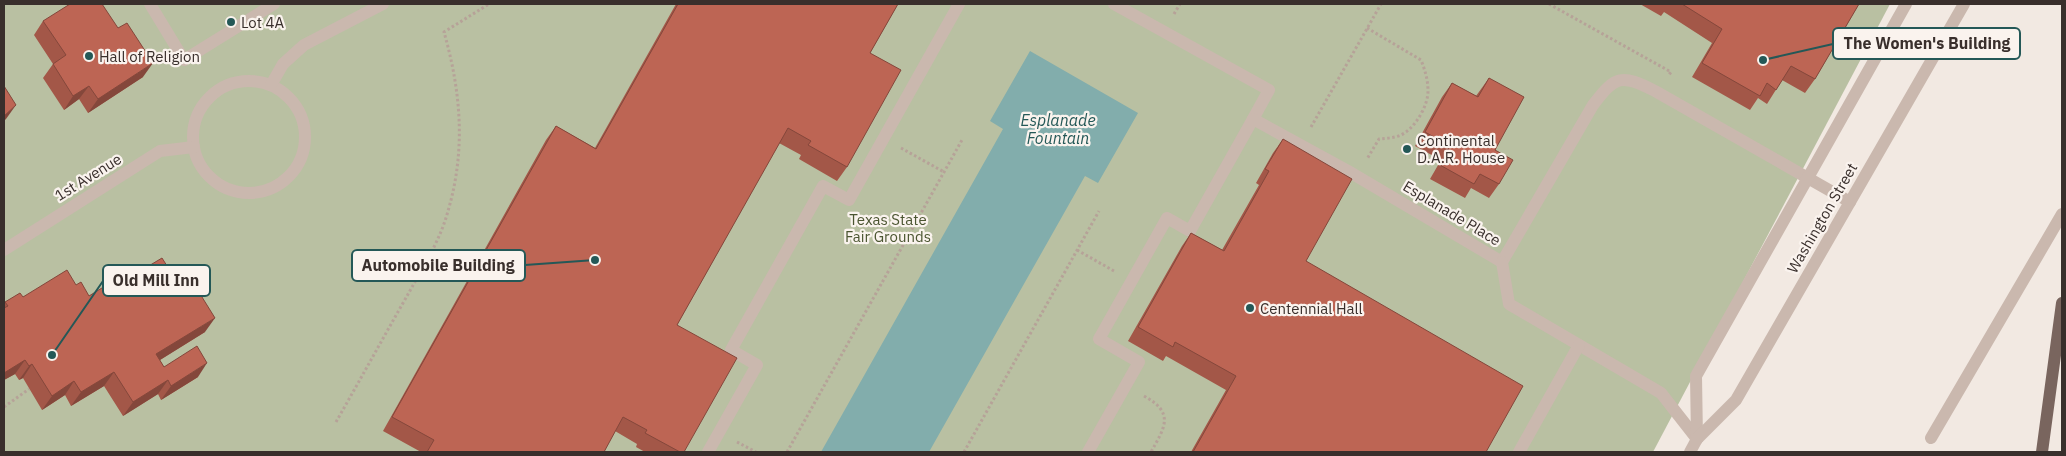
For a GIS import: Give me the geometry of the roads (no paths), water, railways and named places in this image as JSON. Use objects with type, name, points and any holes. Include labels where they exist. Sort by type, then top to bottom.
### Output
[{"type":"main road","points":[[2042,452],[2062,303]]},
{"type":"street","points":[[150,4],[184,60],[274,4]]},
{"type":"street","points":[[272,85],[283,64],[304,45],[383,4]]},
{"type":"street","points":[[708,452],[757,365],[731,350],[740,333],[823,186],[849,200],[959,4]]},
{"type":"street","points":[[1088,452],[1139,362],[1099,339],[1167,218],[1190,231],[1269,90],[1114,4]]},
{"type":"street","name":"Washington Street","points":[[1697,439],[1696,376],[1809,179],[1906,4]]},
{"type":"street","name":"Washington Street","points":[[1690,452],[1697,439],[1736,400],[1964,4]]},
{"type":"street","name":"Esplanade Place","points":[[1253,119],[1353,174],[1502,262],[1593,105],[1606,88],[1615,81],[1627,79],[1655,91],[1850,202]]},
{"type":"street","points":[[240,82],[258,82],[272,85],[290,98],[301,114],[305,132],[304,151],[296,169],[283,182],[266,191],[247,193],[228,190],[212,179],[200,165],[194,147],[194,129],[199,112],[210,98],[224,88],[240,82]]},
{"type":"street","name":"1st Avenue","points":[[4,250],[160,151],[194,147]]},
{"type":"street","points":[[1932,438],[2062,214]]},
{"type":"street","points":[[1502,262],[1509,304],[1660,393],[1697,439]]},
{"type":"street","points":[[1519,452],[1579,345]]},
{"type":"water","name":"Esplanade Fountain","points":[[1030,51],[1138,113],[1098,183],[1085,176],[929,452],[821,452],[1003,129],[990,121]]},
{"type":"place","name":"Lot 4A","points":[[231,22]]},
{"type":"place","name":"Hall of Religion","points":[[89,56]]},
{"type":"place","name":"The Women's Building","points":[[1763,60]]},
{"type":"place","name":"Continental D.A.R. House","points":[[1407,149]]},
{"type":"place","name":"Automobile Building","points":[[595,260]]},
{"type":"place","name":"Centennial Hall","points":[[1250,308]]},
{"type":"place","name":"Old Mill Inn","points":[[52,355]]},
{"type":"park label","name":"Texas State Fair Grounds","points":[[888,228]]}]
